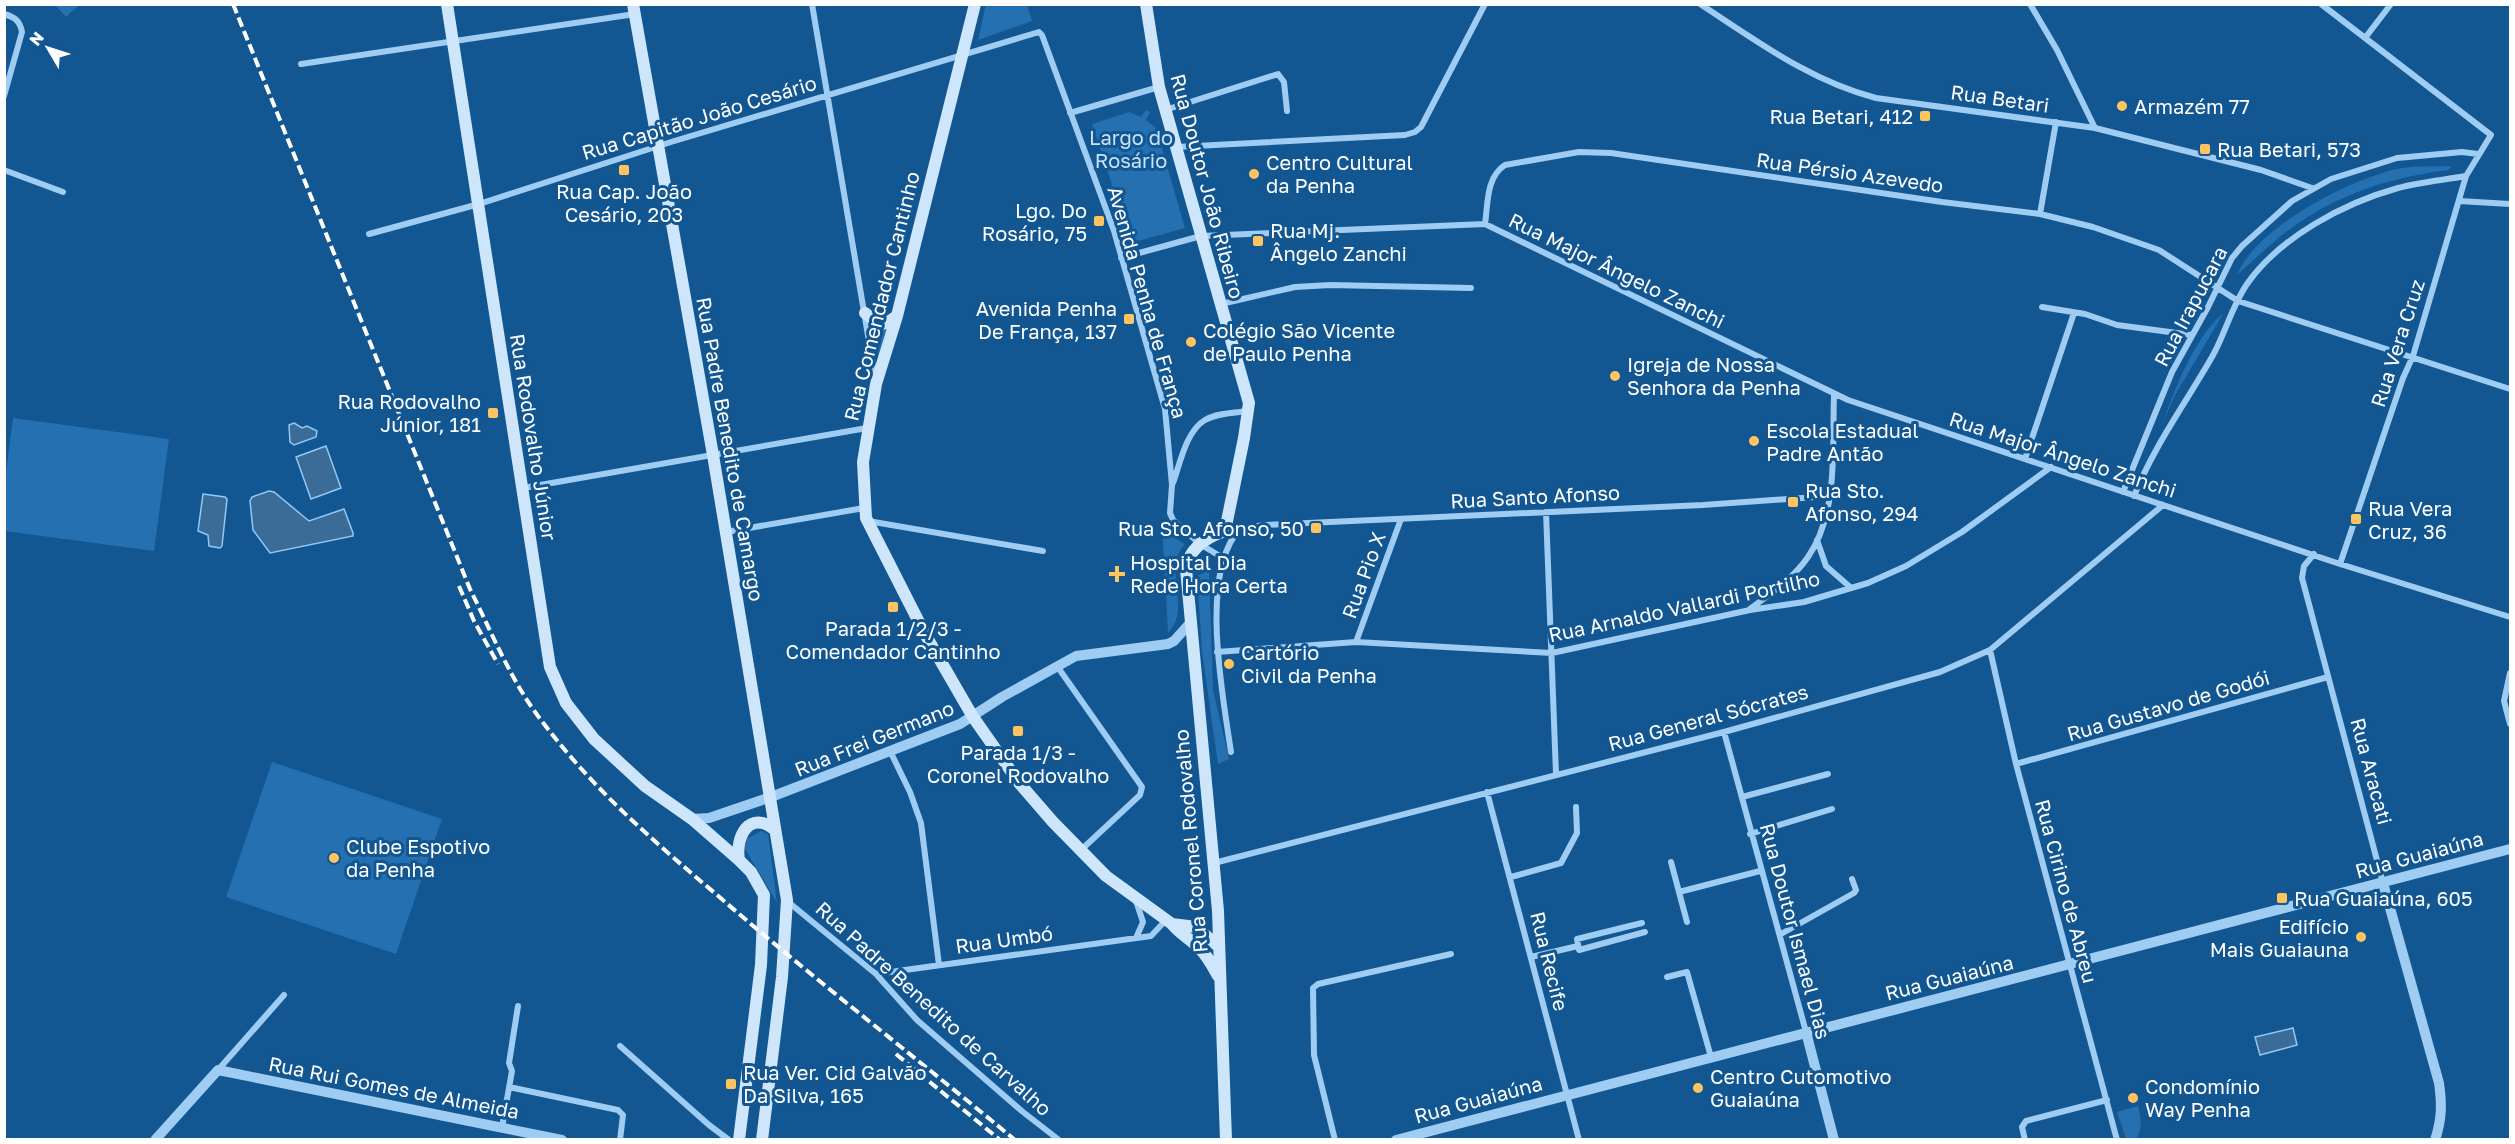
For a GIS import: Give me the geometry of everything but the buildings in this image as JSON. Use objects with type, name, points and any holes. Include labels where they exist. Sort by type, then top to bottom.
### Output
[{"type":"main road","name":"Rua Rodovalho Júnior","points":[[447,4],[550,667],[566,703],[602,747],[645,786],[692,819],[739,860],[759,883],[764,895],[761,965],[739,1140]]},
{"type":"main road","name":"Rua Comendador Cantinho","points":[[975,4],[897,316],[876,384],[863,462],[864,508],[867,521],[925,634],[973,717],[1020,784],[1106,876],[1169,922],[1180,934],[1197,946],[1210,960],[1220,979]]},
{"type":"main road","name":"Rua Doutor João Ribeiro","points":[[1146,4],[1159,87],[1247,392],[1248,411],[1230,515],[1225,531]]},
{"type":"main road","name":"Rua Padre Benedito de Camargo","points":[[634,9],[713,455],[787,900],[785,954],[762,1140]]},
{"type":"main road","points":[[865,313],[879,324],[887,323],[897,316]]},
{"type":"main road","points":[[1200,544],[1214,534],[1225,531]]},
{"type":"main road","name":"Rua Coronel Rodovalho","points":[[1200,544],[1191,554],[1186,568],[1220,947],[1226,1140]]},
{"type":"main road","points":[[739,860],[737,843],[744,830],[758,822],[775,830]]},
{"type":"main road","name":"Rua Comendador Cantinho","points":[[1169,922],[1196,927],[1220,947]]},
{"type":"street","points":[[812,4],[876,384]]},
{"type":"street","points":[[1175,147],[1406,135],[1415,132],[1421,127],[1485,4]]},
{"type":"street","name":"Rua Betari","points":[[1701,4],[1797,67],[1851,92],[1876,98],[2095,128],[2261,170],[2312,188]]},
{"type":"street","points":[[2030,4],[2057,50],[2095,128]]},
{"type":"street","points":[[2321,4],[2365,38],[2391,4]]},
{"type":"street","points":[[301,64],[453,42],[634,9]]},
{"type":"street","points":[[4,14],[20,23],[22,32],[4,96]]},
{"type":"street","name":"Rua Capitão João Cesário","points":[[369,234],[479,204],[657,146],[1039,32]]},
{"type":"street","name":"Avenida Penha de França","points":[[1039,32],[1121,258],[1165,409],[1172,485],[1170,513],[1173,520],[1200,544],[1223,558]]},
{"type":"street","name":"Rua Vera Cruz","points":[[2340,564],[2403,378],[2413,356],[2466,176],[2491,135],[2365,38]]},
{"type":"street","points":[[1166,110],[1278,74],[1284,82],[1287,111]]},
{"type":"street","points":[[1070,113],[1159,87]]},
{"type":"street","points":[[2040,214],[2056,122]]},
{"type":"street","name":"Rua Pérsio Azevedo","points":[[1485,224],[1491,181],[1496,171],[1505,165],[1579,152],[1611,153],[1942,202],[2040,214],[2093,227],[2149,247],[2238,301],[2511,389]]},
{"type":"street","name":"Rua Irapucara","points":[[2123,492],[2172,372],[2232,258],[2276,213],[2312,188],[2370,165],[2397,158],[2462,152],[2478,154]]},
{"type":"street","points":[[4,170],[63,192]]},
{"type":"street","name":"Rua Irapucara","points":[[2134,496],[2148,460],[2213,356],[2248,282],[2264,263],[2283,245],[2307,228],[2355,204],[2399,188],[2466,176]]},
{"type":"street","points":[[2459,201],[2511,204]]},
{"type":"street","name":"Rua Major Ângelo Zanchi","points":[[1201,236],[1485,224],[1834,395],[2163,506],[2511,617]]},
{"type":"street","points":[[1121,258],[1201,236]]},
{"type":"street","points":[[1220,304],[1295,287],[1330,285],[1470,288]]},
{"type":"street","points":[[2042,307],[2085,314],[2117,325],[2192,335]]},
{"type":"street","points":[[2025,459],[2074,313]]},
{"type":"street","points":[[1750,610],[1788,580],[1808,556],[1825,522],[1830,496],[1834,395]]},
{"type":"street","points":[[1172,485],[1193,432],[1199,425],[1217,416],[1248,411]]},
{"type":"street","points":[[522,488],[867,428]]},
{"type":"street","name":"Rua Arnaldo Vallardi Portilho","points":[[1217,652],[1356,642],[1552,653],[1750,610],[1804,602],[1868,583],[1915,560],[1962,532],[2050,467]]},
{"type":"street","name":"Rua Santo Afonso","points":[[1225,531],[1241,527],[1703,505],[1830,496]]},
{"type":"street","name":"Rua General Sócrates","points":[[1213,863],[1724,732],[1941,672],[1990,650],[2163,506]]},
{"type":"street","points":[[726,532],[864,508]]},
{"type":"street","points":[[1546,512],[1556,774]]},
{"type":"street","points":[[1230,515],[1241,527],[1229,541],[1223,558],[1216,614],[1217,652],[1231,753]]},
{"type":"street","name":"Rua Pio X","points":[[1356,642],[1401,519]]},
{"type":"street","points":[[867,521],[1043,551]]},
{"type":"street","points":[[1817,540],[1826,566],[1850,587]]},
{"type":"street","name":"Rua Aracati","points":[[2314,554],[2304,566],[2302,578],[2439,1083],[2443,1105],[2442,1121],[2435,1140]]},
{"type":"street","name":"Rua Frei Germano","points":[[692,819],[709,818],[771,798],[891,753],[973,717],[1002,697],[1056,666],[1088,653],[1168,644],[1174,641],[1191,622]]},
{"type":"street","name":"Rua Cirino de Abreu","points":[[1990,650],[2016,764],[2117,1140]]},
{"type":"street","points":[[1056,666],[1142,787],[1140,795],[1081,850]]},
{"type":"street","points":[[2511,673],[2505,692],[2511,724]]},
{"type":"street","name":"Rua Gustavo de Godói","points":[[2016,764],[2328,677]]},
{"type":"street","name":"Rua Doutor Ismael Dias","points":[[1724,732],[1760,871],[1781,934],[1833,1140]]},
{"type":"street","points":[[891,753],[910,792],[921,823],[939,965]]},
{"type":"street","points":[[1742,797],[1828,774]]},
{"type":"street","name":"Rua Recife","points":[[1487,792],[1579,1140]]},
{"type":"street","points":[[1511,877],[1561,862],[1577,833],[1576,807]]},
{"type":"street","points":[[1750,834],[1832,809]]},
{"type":"street","name":"Rua Guaiaúna","points":[[1396,1140],[2511,849]]},
{"type":"street","points":[[1671,862],[1687,922]]},
{"type":"street","points":[[1679,892],[1760,871]]},
{"type":"street","points":[[1781,934],[1854,893],[1856,888],[1852,879]]},
{"type":"street","name":"Rua Padre Benedito de Carvalho","points":[[787,900],[876,974],[917,1020],[1023,1112],[1059,1140]]},
{"type":"street","points":[[1136,900],[1143,922],[1136,938]]},
{"type":"street","name":"Rua Umbó","points":[[876,974],[1151,936],[1169,922]]},
{"type":"street","points":[[1642,923],[1577,939],[1578,946],[1580,951],[1645,932]]},
{"type":"street","points":[[1531,957],[1578,946]]},
{"type":"street","points":[[1335,1140],[1314,1055],[1313,988],[1318,984],[1451,954]]},
{"type":"street","points":[[1667,977],[1687,972],[1711,1057]]},
{"type":"street","points":[[155,1140],[284,995]]},
{"type":"street","points":[[502,1127],[512,1071],[509,1063],[518,1006]]},
{"type":"street","points":[[620,1047],[729,1140]]},
{"type":"street","name":"Rua Rui Gomes de Almeida","points":[[218,1070],[562,1140]]},
{"type":"street","points":[[509,1088],[618,1110],[623,1115],[620,1140]]},
{"type":"street","points":[[2025,1140],[2022,1127],[2026,1121],[2107,1100]]},
{"type":"green space","points":[[986,4],[1027,5],[1032,21],[978,40]]},
{"type":"green space","points":[[55,5],[79,5],[66,17]]},
{"type":"green space","name":"Largo do Rosário","points":[[1146,110],[1150,112],[1146,120],[1156,128],[1185,228],[1131,243],[1092,124],[1129,112],[1141,117]]},
{"type":"green space","points":[[2452,166],[2448,170],[2381,184],[2340,199],[2301,221],[2282,235],[2237,275],[2247,257],[2263,240],[2283,223],[2330,195],[2377,174],[2397,169]]},
{"type":"green space","points":[[2223,314],[2174,397],[2163,423],[2179,380],[2195,348],[2204,334]]},
{"type":"green space","points":[[872,326],[889,326],[879,361]]},
{"type":"green space","points":[[13,418],[169,439],[154,551],[5,531],[5,480]]},
{"type":"green space","points":[[1162,525],[1173,537],[1185,544],[1178,554],[1176,565],[1178,612],[1175,623],[1168,633]]},
{"type":"green space","points":[[1209,570],[1213,690],[1229,759],[1218,764],[1202,651],[1197,576]]},
{"type":"green space","name":"Clube Espotivo da Penha","points":[[272,762],[442,819],[396,954],[226,897]]},
{"type":"green space","points":[[761,831],[768,834],[777,903],[745,849],[747,839]]},
{"type":"green space","points":[[2138,1106],[2141,1119],[2140,1131],[2136,1139],[2126,1139],[2117,1112]]},
{"type":"shaded area","points":[[294,423],[302,428],[307,426],[317,431],[316,437],[294,445],[290,442],[289,425]]},
{"type":"shaded area","points":[[326,446],[341,488],[311,499],[296,457]]},
{"type":"shaded area","points":[[269,491],[274,492],[309,521],[344,509],[353,536],[270,553],[253,530],[250,501],[252,497]]},
{"type":"shaded area","points":[[203,494],[227,499],[220,548],[209,546],[208,535],[198,531]]},
{"type":"shaded area","points":[[2293,1028],[2297,1045],[2260,1055],[2255,1037]]},
{"type":"railway","points":[[233,4],[470,589],[502,656],[530,705],[583,770],[650,837],[796,962],[1015,1140]]},
{"type":"railway","points":[[459,586],[474,621],[498,664]]},
{"type":"railway","points":[[896,1054],[1000,1140]]},
{"type":"place","name":"Armazém 77","points":[[2122,106]]},
{"type":"place","name":"Rua Betari, 412","points":[[1925,116]]},
{"type":"place","name":"Rua Betari, 573","points":[[2205,149]]},
{"type":"place","name":"Rua Cap. João Cesário, 203","points":[[624,170]]},
{"type":"place","name":"Centro Cultural da Penha","points":[[1254,174]]},
{"type":"place","name":"Lgo. Do Rosário, 75","points":[[1099,221]]},
{"type":"place","name":"Rua Mj. Ângelo Zanchi","points":[[1258,241]]},
{"type":"place","name":"Avenida Penha De França, 137","points":[[1129,319]]},
{"type":"place","name":"Colégio São Vicente de Paulo Penha","points":[[1191,342]]},
{"type":"place","name":"Igreja de Nossa Senhora da Penha","points":[[1615,376]]},
{"type":"place","name":"Rua Rodovalho Júnior, 181","points":[[493,413]]},
{"type":"place","name":"Escola Estadual Padre Antão","points":[[1754,441]]},
{"type":"place","name":"Rua Sto. Afonso, 294","points":[[1793,502]]},
{"type":"place","name":"Rua Vera Cruz, 36","points":[[2356,519]]},
{"type":"place","name":"Rua Sto. Afonso, 50","points":[[1316,528]]},
{"type":"place","name":"Hospital Dia Rede Hora Certa","points":[[1117,574]]},
{"type":"place","name":"Parada 1/2/3 - Comendador Cantinho","points":[[893,607]]},
{"type":"place","name":"Cartório Civil da Penha","points":[[1229,664]]},
{"type":"place","name":"Parada 1/3 - Coronel Rodovalho","points":[[1018,731]]},
{"type":"place","name":"Clube Espotivo da Penha","points":[[334,858]]},
{"type":"place","name":"Rua Guaiaúna, 605","points":[[2282,898]]},
{"type":"place","name":"Edifício Mais Guaiauna","points":[[2361,937]]},
{"type":"place","name":"Rua Ver. Cid Galvão Da Silva, 165","points":[[731,1084]]},
{"type":"place","name":"Centro Cutomotivo Guaiaúna","points":[[1698,1088]]},
{"type":"place","name":"Condomínio Way Penha","points":[[2133,1098]]}]
